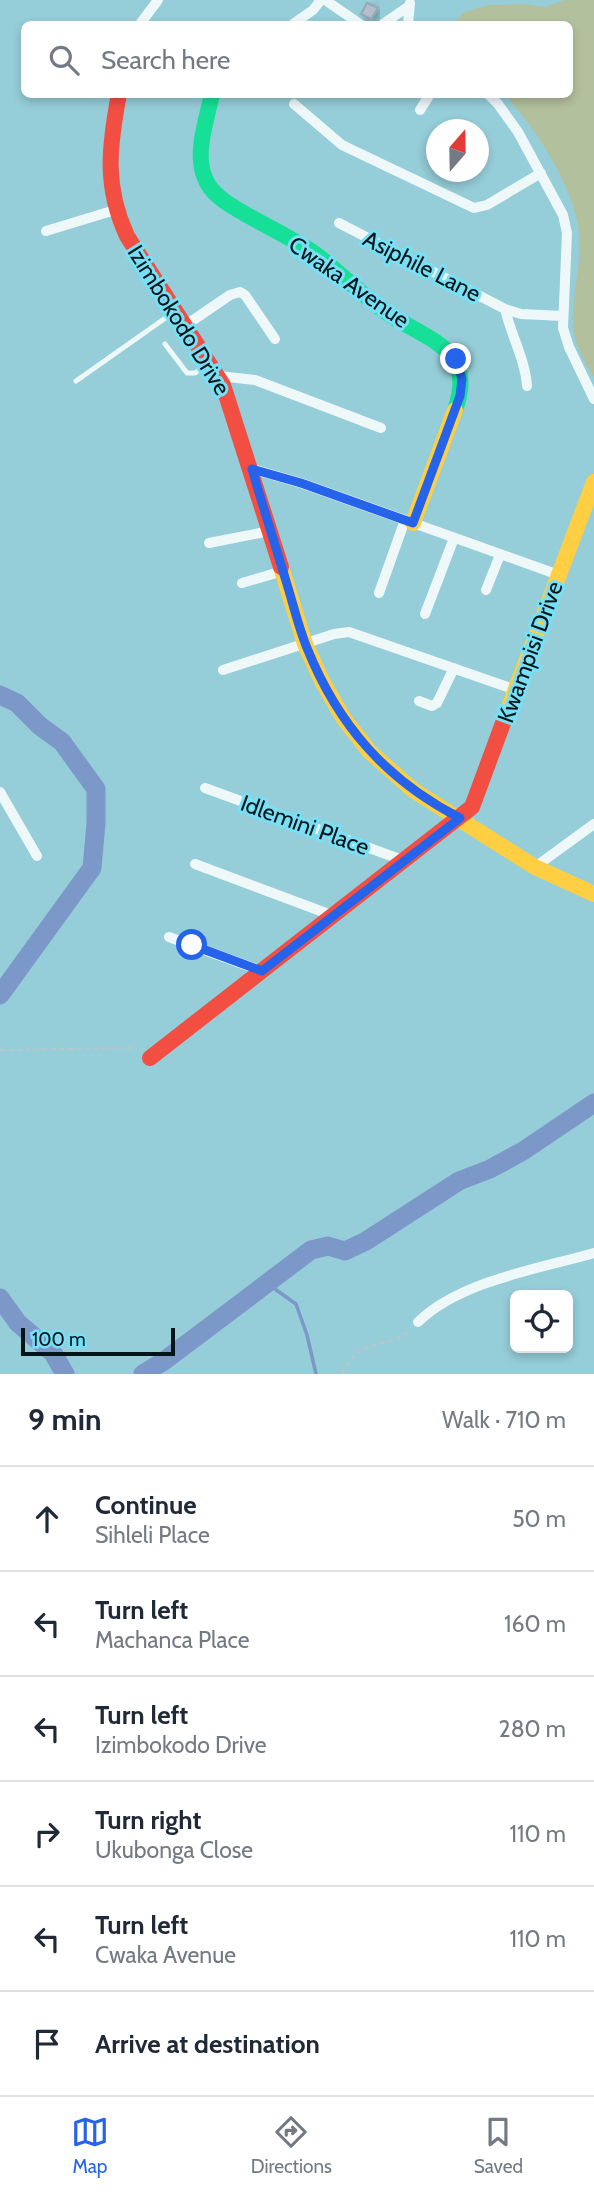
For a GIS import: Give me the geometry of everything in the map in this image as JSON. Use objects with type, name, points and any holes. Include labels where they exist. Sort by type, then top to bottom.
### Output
[{"type":"street","points":[[142,21],[158,0]]},
{"type":"street","points":[[297,21],[323,0],[355,21]]},
{"type":"street","points":[[387,21],[410,3]]},
{"type":"street","points":[[408,21],[410,3]]},
{"type":"street","name":"Izimbokodo Drive","points":[[118,98],[108,166],[115,209],[127,236],[214,370],[252,469],[305,645],[333,702],[370,752],[413,790],[535,867],[594,894]]},
{"type":"street","name":"Cwaka Avenue","points":[[211,98],[202,164],[206,181],[212,190],[230,205],[322,259],[390,315],[447,349],[459,365],[462,379],[460,396],[409,522]]},
{"type":"street","points":[[420,110],[428,98]]},
{"type":"street","points":[[492,98],[508,116],[566,223],[562,316],[569,347],[594,399]]},
{"type":"street","points":[[294,104],[342,145],[474,208],[483,207],[541,173]]},
{"type":"street","points":[[46,231],[115,209]]},
{"type":"street","name":"Asiphile Lane","points":[[338,223],[505,309],[521,314],[562,316]]},
{"type":"street","points":[[186,325],[230,295],[240,292],[245,295],[275,339]]},
{"type":"street","name":"Asiphile Lane","points":[[505,309],[523,360],[527,386]]},
{"type":"street","points":[[214,370],[255,380],[382,428]]},
{"type":"street","points":[[252,469],[301,483],[559,575]]},
{"type":"street","name":"Kwampisi Drive","points":[[150,1058],[460,818],[475,802],[594,482]]},
{"type":"street","points":[[379,593],[409,522]]},
{"type":"street","points":[[209,543],[270,531]]},
{"type":"street","points":[[425,614],[454,538]]},
{"type":"street","points":[[486,590],[499,555]]},
{"type":"street","points":[[242,583],[283,571]]},
{"type":"street","points":[[223,670],[334,634],[349,632],[516,690]]},
{"type":"street","points":[[419,701],[432,706],[438,703],[454,668]]},
{"type":"street","name":"Idlemini Place","points":[[205,788],[405,861]]},
{"type":"street","points":[[0,792],[37,856]]},
{"type":"street","points":[[535,867],[594,824]]},
{"type":"street","points":[[195,864],[334,916]]},
{"type":"street","points":[[169,937],[262,971]]},
{"type":"street","points":[[418,1322],[432,1308],[467,1291],[594,1253]]},
{"type":"lane","points":[[76,381],[176,310]]},
{"type":"lane","points":[[165,344],[187,373],[214,370]]},
{"type":"path","points":[[0,1050],[134,1048]]},
{"type":"path","points":[[342,1374],[355,1355],[367,1348],[404,1337],[418,1322]]},
{"type":"green space","points":[[565,0],[594,0],[594,377],[577,345],[574,333],[573,308],[580,244],[575,213],[551,158],[529,124],[507,98],[573,98],[573,21],[456,21],[463,13],[487,5],[525,4],[545,7]]},
{"type":"building","points":[[367,3],[378,8],[371,19],[361,14]]},
{"type":"waterway","points":[[0,695],[17,703],[40,726],[62,742],[96,789],[92,868],[0,995]]},
{"type":"waterway","points":[[143,1374],[311,1250],[328,1246],[345,1251],[366,1241],[459,1181],[490,1169],[523,1151],[594,1103]]},
{"type":"waterway","points":[[265,1282],[296,1304],[316,1374]]},
{"type":"waterway","points":[[0,1298],[18,1323],[53,1353],[65,1374]]},
{"type":"traffic: fast","points":[[211,98],[201,147],[202,168],[210,188],[230,205],[314,253],[379,307],[445,349],[460,373],[460,389],[455,410]]},
{"type":"traffic: slow","points":[[413,523],[455,410]]},
{"type":"traffic: slow","points":[[506,715],[594,482]]},
{"type":"traffic: slow","points":[[281,567],[305,644],[322,681],[344,719],[370,752],[413,790],[535,867],[594,894]]},
{"type":"traffic: jam","points":[[118,98],[111,166],[120,218],[127,236],[223,385],[281,567]]},
{"type":"traffic: jam","points":[[150,1058],[472,807],[506,715]]},
{"type":"route","points":[[192,945],[262,971],[460,818],[430,802],[385,766],[370,752],[333,702],[305,645],[252,469],[301,483],[413,523],[460,396],[462,379],[456,359]]}]
